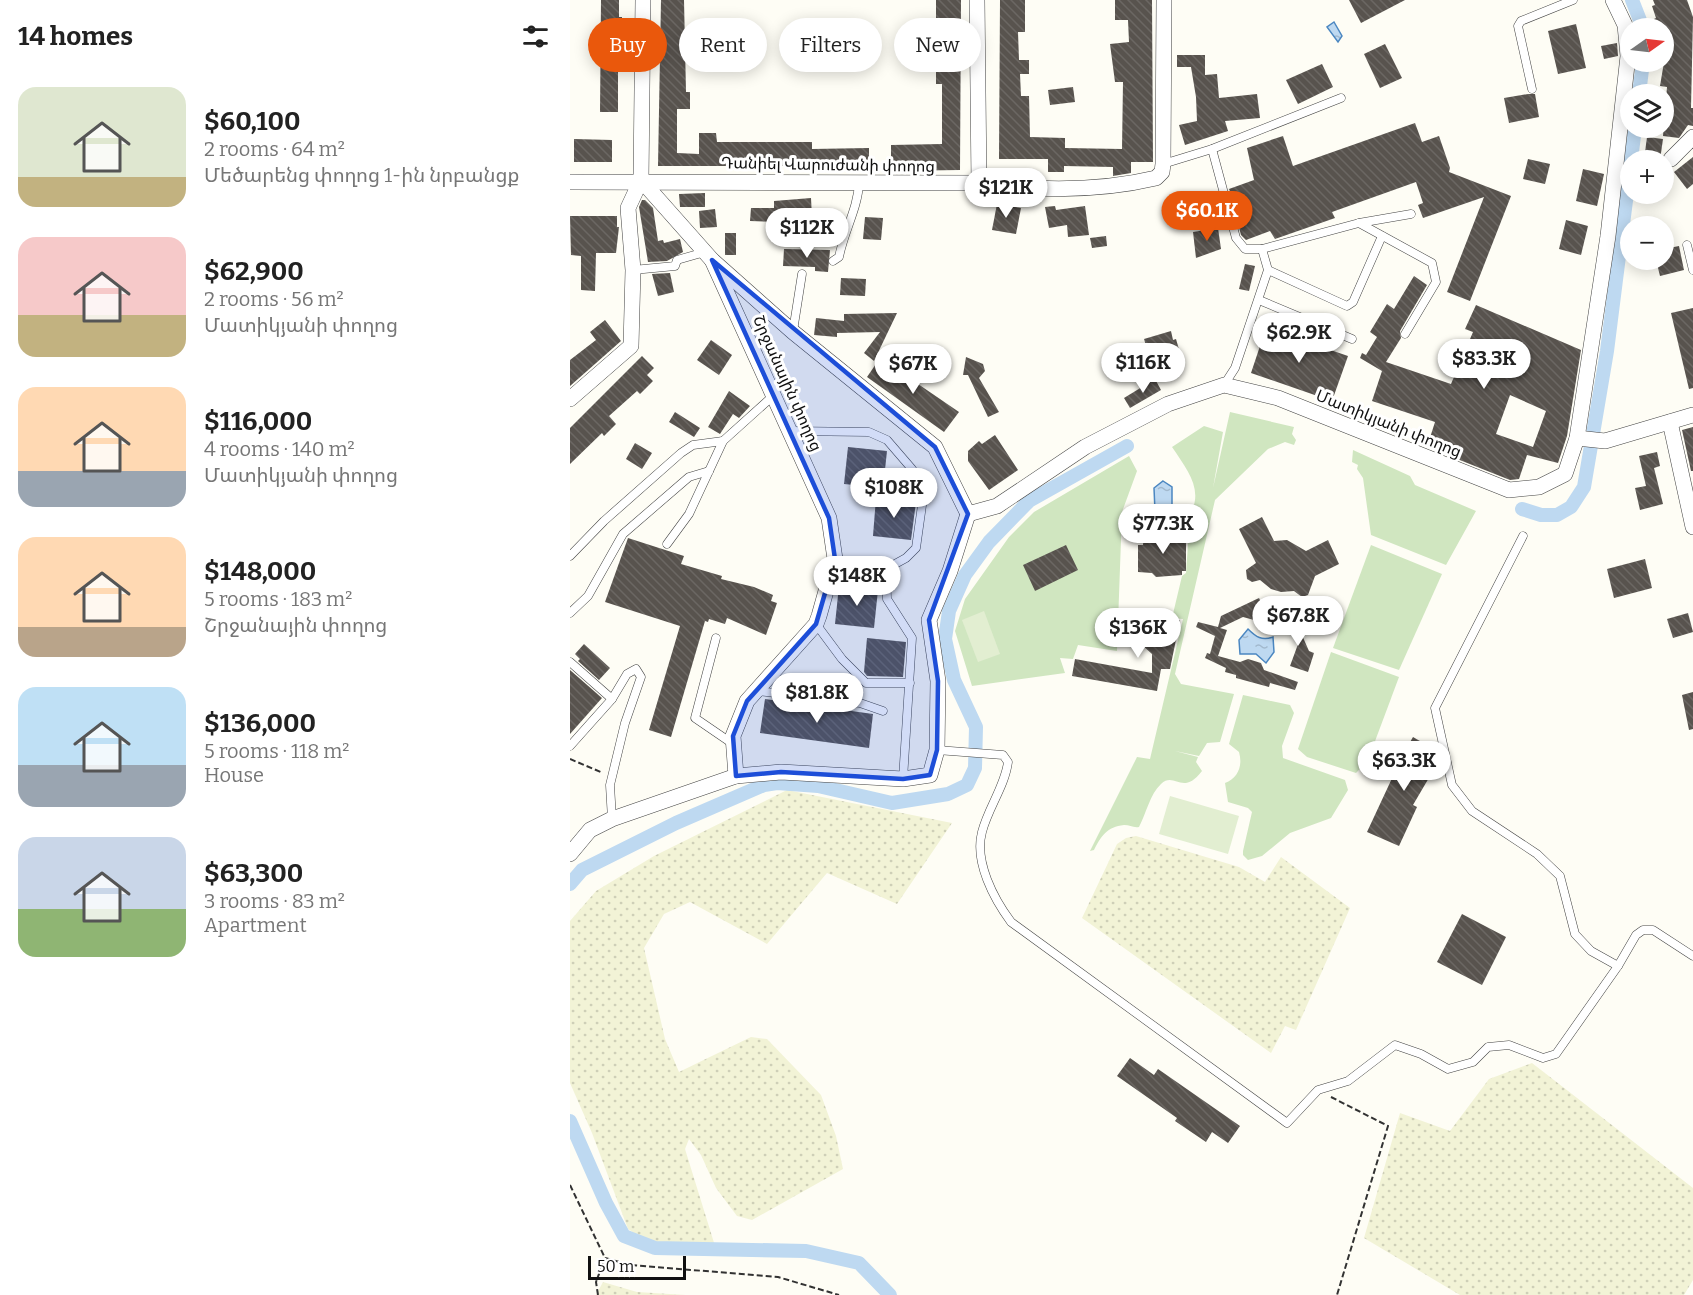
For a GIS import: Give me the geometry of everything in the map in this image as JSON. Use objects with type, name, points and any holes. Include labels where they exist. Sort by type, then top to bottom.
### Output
[{"type":"street","points":[[570,399],[631,346],[633,270],[628,208],[640,180],[643,0]]},
{"type":"street","points":[[977,0],[979,183]]},
{"type":"street","points":[[1163,164],[1164,0]]},
{"type":"street","name":"Մատիկյանի փողոց","points":[[1224,385],[1278,398],[1509,490],[1539,487],[1565,474],[1577,438],[1608,236],[1628,56],[1625,25],[1613,0]]},
{"type":"street","points":[[1674,156],[1693,137]]},
{"type":"street","name":"Դանիել Վարուժանի փողոց","points":[[570,182],[640,180],[979,183],[1025,189],[1074,189],[1156,178],[1162,172],[1163,164]]},
{"type":"street","points":[[570,854],[590,830],[612,819],[736,776],[781,772],[903,779],[930,775],[937,750],[938,681],[929,620],[950,571],[968,514],[935,447],[793,332],[709,256],[640,180]]},
{"type":"street","name":"Շրջանային փողոց","points":[[709,256],[829,518],[835,559],[816,624],[747,701],[734,736],[736,776]]},
{"type":"street","points":[[968,514],[997,506],[1085,447],[1168,404],[1224,385]]},
{"type":"street","points":[[1577,438],[1605,441],[1693,416]]},
{"type":"street","points":[[1670,422],[1691,507],[1693,527]]},
{"type":"lane","points":[[1532,88],[1518,26],[1521,21],[1573,0]]},
{"type":"lane","points":[[1163,164],[1212,149],[1341,98]]},
{"type":"lane","points":[[1212,149],[1236,238],[1245,249],[1262,249],[1359,223],[1411,214]]},
{"type":"lane","points":[[833,261],[839,257],[848,221],[859,198],[859,183]]},
{"type":"lane","points":[[1359,223],[1432,263],[1436,272],[1436,282],[1405,334]]},
{"type":"lane","points":[[1268,270],[1347,306],[1353,302],[1382,236]]},
{"type":"lane","points":[[1687,245],[1693,270]]},
{"type":"lane","points":[[1224,385],[1235,368],[1268,270],[1262,249]]},
{"type":"lane","points":[[633,270],[675,266],[677,261],[709,256]]},
{"type":"lane","points":[[793,332],[802,274]]},
{"type":"lane","points":[[1259,300],[1352,339]]},
{"type":"lane","points":[[667,544],[689,514],[723,441],[774,395]]},
{"type":"lane","points":[[790,431],[869,432],[886,440],[912,469],[924,491],[916,548],[906,558],[886,569],[835,559]]},
{"type":"lane","points":[[570,556],[604,521],[681,453],[693,445],[723,441]]},
{"type":"lane","points":[[570,613],[588,596],[623,534],[689,477],[709,471]]},
{"type":"lane","points":[[1523,536],[1435,708],[1452,785],[1472,811],[1537,854],[1560,876],[1575,934],[1591,951],[1618,966]]},
{"type":"lane","points":[[886,569],[887,599],[912,638],[903,779]]},
{"type":"lane","points":[[816,624],[842,659],[866,683],[910,683]]},
{"type":"lane","points":[[716,638],[696,718],[734,745]]},
{"type":"lane","points":[[570,662],[612,699]]},
{"type":"lane","points":[[570,746],[612,699],[627,674],[636,669],[641,677],[612,777],[612,819]]},
{"type":"lane","points":[[758,691],[860,703],[883,711]]},
{"type":"lane","points":[[937,750],[992,753],[1003,755],[1008,762],[981,833],[981,855],[997,903],[1011,922],[1287,1123],[1318,1090],[1348,1081],[1395,1045],[1421,1054],[1448,1069],[1473,1062],[1488,1047],[1509,1045],[1544,1059],[1556,1054],[1618,966],[1636,935],[1643,930],[1653,930],[1693,956]]},
{"type":"path","points":[[570,759],[612,777]]},
{"type":"path","points":[[1318,1090],[1388,1126],[1337,1295]]},
{"type":"path","points":[[570,1185],[605,1258],[596,1282],[598,1295]]},
{"type":"path","points":[[605,1258],[631,1265],[778,1277],[838,1295]]},
{"type":"highlighted area","points":[[712,260],[935,447],[968,514],[929,620],[938,681],[937,750],[930,775],[903,779],[781,772],[736,776],[733,736],[747,701],[816,624],[835,559],[829,518]]},
{"type":"green space","points":[[1230,412],[1294,427],[1292,434],[1296,440],[1294,445],[1285,442],[1268,449],[1215,500],[1175,674],[1181,684],[1234,694],[1220,742],[1207,743],[1199,756],[1175,751],[1198,757],[1196,762],[1202,771],[1189,782],[1170,780],[1161,784],[1151,799],[1139,827],[1124,825],[1113,828],[1102,836],[1094,850],[1090,851],[1137,757],[1150,759],[1183,619],[1172,618],[1182,576],[1186,573],[1188,544],[1186,520],[1195,501],[1195,491],[1189,474],[1172,447],[1204,426],[1223,432],[1213,488]]},
{"type":"green space","points":[[1353,450],[1410,476],[1415,485],[1476,511],[1446,565],[1371,535],[1363,478],[1357,469],[1358,465],[1352,462]]},
{"type":"green space","points":[[1129,456],[1137,471],[1122,512],[1117,651],[1078,645],[1073,659],[1060,658],[1065,673],[972,686],[955,631],[965,599],[1009,537],[1034,512]]},
{"type":"green space","points":[[1371,545],[1442,574],[1399,670],[1333,648]]},
{"type":"green space","points":[[984,611],[1000,654],[978,662],[962,620]]},
{"type":"green space","points":[[1331,652],[1399,677],[1368,760],[1356,773],[1307,757],[1298,749]]},
{"type":"green space","points":[[1243,695],[1290,705],[1294,713],[1282,746],[1283,758],[1345,780],[1348,790],[1331,818],[1290,833],[1262,856],[1248,860],[1243,855],[1243,851],[1252,812],[1248,808],[1228,802],[1225,783],[1236,775],[1240,767],[1239,752],[1229,744]]},
{"type":"green space","points":[[787,790],[952,823],[897,904],[827,873],[767,944],[690,902],[664,914],[644,948],[665,1039],[679,1072],[751,1037],[767,1039],[821,1095],[836,1136],[843,1169],[752,1220],[737,1216],[716,1188],[701,1155],[689,1139],[685,1149],[715,1246],[648,1242],[628,1229],[592,1133],[570,1083],[570,921],[596,891],[654,856]]},
{"type":"green space","points":[[1170,796],[1239,816],[1228,854],[1159,834]]},
{"type":"green space","points":[[1136,836],[1239,867],[1265,882],[1281,857],[1350,908],[1296,1030],[1285,1026],[1271,1053],[1082,918],[1117,844],[1126,838]]},
{"type":"green space","points":[[1532,1063],[1693,1188],[1693,1280],[1684,1295],[1460,1295],[1364,1238],[1400,1113],[1450,1131],[1489,1079]]},
{"type":"green space","points":[[603,1282],[637,1292],[686,1295],[596,1295]]},
{"type":"water","points":[[1334,22],[1342,36],[1338,42],[1327,27]]},
{"type":"water","points":[[1163,481],[1172,487],[1172,510],[1161,514],[1155,511],[1154,488]]},
{"type":"water","points":[[1248,629],[1259,637],[1266,639],[1273,637],[1274,652],[1266,663],[1256,654],[1240,654],[1239,640]]},
{"type":"building","points":[[601,0],[619,0],[619,17],[622,18],[601,18]]},
{"type":"building","points":[[661,0],[684,0],[684,18],[679,18],[679,72],[686,72],[686,92],[690,92],[690,109],[677,109],[677,153],[699,154],[699,133],[716,133],[717,142],[812,142],[812,149],[869,148],[869,166],[658,166],[660,72],[667,72],[667,18],[661,18]]},
{"type":"building","points":[[936,0],[961,0],[961,18],[936,18]]},
{"type":"building","points":[[1000,0],[1025,0],[1025,32],[1018,32],[1019,60],[1029,60],[1029,74],[1020,74],[1021,96],[1029,96],[1030,137],[1065,138],[1065,148],[1122,149],[1123,82],[1115,82],[1110,44],[1129,42],[1128,20],[1115,20],[1115,0],[1152,0],[1153,162],[1131,162],[1131,173],[1113,176],[1113,167],[1064,166],[1064,172],[1048,172],[1048,159],[999,159]]},
{"type":"building","points":[[1349,0],[1405,0],[1361,23]]},
{"type":"building","points":[[1653,0],[1687,0],[1693,17],[1691,108],[1693,108],[1693,126],[1688,125],[1679,138],[1674,137],[1674,84],[1660,84],[1662,72],[1674,72],[1674,18],[1656,18],[1652,6],[1655,5]]},
{"type":"building","points":[[1576,24],[1586,68],[1558,74],[1548,31]]},
{"type":"building","points":[[1617,43],[1618,56],[1604,59],[1601,46]]},
{"type":"building","points":[[1385,44],[1402,78],[1380,88],[1364,54]]},
{"type":"building","points":[[1177,55],[1205,55],[1205,75],[1217,74],[1219,98],[1257,94],[1260,118],[1225,121],[1228,131],[1185,145],[1179,125],[1197,121],[1196,97],[1191,67],[1177,67]]},
{"type":"building","points":[[1322,64],[1333,87],[1298,104],[1286,80]]},
{"type":"building","points":[[600,72],[618,72],[618,112],[600,112]]},
{"type":"building","points":[[936,72],[961,72],[960,170],[891,171],[891,145],[942,144],[942,84],[936,84]]},
{"type":"building","points":[[1073,87],[1075,102],[1050,105],[1048,90]]},
{"type":"building","points":[[1535,94],[1539,117],[1509,123],[1504,98]]},
{"type":"building","points":[[1415,123],[1422,142],[1439,136],[1450,168],[1449,172],[1511,196],[1470,301],[1447,292],[1484,197],[1423,218],[1418,205],[1423,203],[1416,182],[1332,212],[1335,218],[1275,239],[1270,231],[1246,240],[1241,235],[1237,219],[1241,218],[1229,189],[1254,180],[1247,148],[1283,136],[1293,166]]},
{"type":"building","points":[[1647,138],[1663,139],[1661,150],[1645,150]]},
{"type":"building","points":[[574,139],[612,140],[612,162],[574,162]]},
{"type":"building","points":[[1693,157],[1693,184],[1687,189],[1674,172]]},
{"type":"building","points":[[1528,159],[1550,164],[1545,184],[1523,179]]},
{"type":"building","points":[[1583,169],[1604,174],[1597,206],[1576,201]]},
{"type":"building","points":[[705,193],[705,207],[680,207],[679,194]]},
{"type":"building","points":[[811,198],[812,217],[789,218],[789,227],[778,227],[778,222],[750,221],[751,208],[774,208],[774,201]]},
{"type":"building","points":[[642,200],[653,208],[658,241],[663,240],[664,243],[680,239],[683,252],[667,261],[648,262],[639,207]]},
{"type":"building","points":[[997,204],[1021,208],[1016,234],[992,230]]},
{"type":"building","points":[[1055,206],[1056,210],[1085,206],[1089,235],[1068,237],[1067,225],[1049,228],[1045,207]]},
{"type":"building","points":[[715,209],[717,227],[700,228],[699,211]]},
{"type":"building","points":[[570,216],[617,216],[617,227],[619,227],[616,253],[596,253],[595,291],[581,290],[581,256],[571,255]]},
{"type":"building","points":[[865,217],[883,218],[881,240],[863,239]]},
{"type":"building","points":[[1566,220],[1588,226],[1581,255],[1559,249]]},
{"type":"building","points":[[1218,228],[1221,249],[1196,258],[1193,232]]},
{"type":"building","points":[[725,233],[736,233],[736,255],[725,255]]},
{"type":"building","points":[[1106,236],[1107,246],[1092,248],[1090,238]]},
{"type":"building","points":[[1679,246],[1684,270],[1660,276],[1658,270],[1674,270],[1674,247]]},
{"type":"building","points":[[784,249],[830,250],[828,272],[815,271],[815,267],[783,266]]},
{"type":"building","points":[[1245,264],[1255,266],[1249,291],[1239,289]]},
{"type":"building","points":[[670,273],[674,292],[658,296],[652,274]]},
{"type":"building","points":[[1414,276],[1427,285],[1400,331],[1401,338],[1386,362],[1451,384],[1473,332],[1465,329],[1476,305],[1581,350],[1567,436],[1558,463],[1527,455],[1519,479],[1510,480],[1427,447],[1435,422],[1372,401],[1382,371],[1360,358],[1362,353],[1366,355],[1377,337],[1370,332],[1387,304],[1394,309]],"holes":[[[1510,395],[1546,411],[1533,447],[1496,434]]]},
{"type":"building","points":[[841,278],[866,279],[865,296],[840,295]]},
{"type":"building","points":[[1693,308],[1693,388],[1689,389],[1671,313]]},
{"type":"building","points":[[897,313],[874,361],[864,353],[880,332],[837,333],[837,337],[814,335],[816,318],[844,321],[844,314]]},
{"type":"building","points":[[605,320],[621,341],[570,386],[570,360],[596,340],[590,332]]},
{"type":"building","points":[[1266,328],[1348,356],[1332,401],[1251,373]]},
{"type":"building","points":[[1171,331],[1173,340],[1176,339],[1182,360],[1153,369],[1144,339]]},
{"type":"building","points":[[762,332],[775,341],[768,350],[758,338]]},
{"type":"building","points":[[711,340],[732,355],[719,375],[697,360]]},
{"type":"building","points":[[642,356],[654,368],[647,375],[653,381],[640,394],[637,391],[609,416],[616,424],[604,436],[602,433],[570,464],[570,428]]},
{"type":"building","points":[[966,357],[983,364],[985,371],[979,378],[999,412],[988,417],[968,375],[963,375]]},
{"type":"building","points":[[880,358],[959,412],[944,432],[867,377]]},
{"type":"building","points":[[1155,379],[1161,390],[1130,408],[1124,398]]},
{"type":"building","points":[[729,391],[750,406],[739,418],[733,414],[720,434],[708,427]]},
{"type":"building","points":[[675,412],[700,428],[694,437],[669,422]]},
{"type":"building","points":[[1693,427],[1693,471],[1691,471],[1682,430]]},
{"type":"building","points":[[995,435],[1018,470],[989,490],[968,461],[968,451],[979,441],[982,444]]},
{"type":"building","points":[[635,443],[652,453],[642,469],[626,459]]},
{"type":"building","points":[[848,447],[887,451],[883,488],[844,484]]},
{"type":"building","points":[[1657,452],[1660,466],[1654,468],[1663,504],[1640,510],[1635,488],[1646,486],[1639,456]]},
{"type":"building","points":[[876,498],[916,502],[911,540],[873,536]]},
{"type":"building","points":[[1262,517],[1274,541],[1287,540],[1306,551],[1328,540],[1339,564],[1315,576],[1308,595],[1302,597],[1294,591],[1281,592],[1271,589],[1260,580],[1252,582],[1247,579],[1246,570],[1256,563],[1239,529]]},
{"type":"building","points":[[1156,530],[1167,531],[1167,535],[1186,536],[1186,571],[1182,571],[1182,575],[1156,577],[1152,573],[1138,572],[1138,545],[1143,545],[1144,535],[1155,535]]},
{"type":"building","points":[[628,538],[684,556],[681,564],[722,576],[721,579],[754,587],[773,595],[771,601],[777,603],[766,635],[727,618],[725,624],[709,619],[708,622],[705,621],[671,737],[649,730],[680,626],[605,602]]},
{"type":"building","points":[[1066,545],[1078,570],[1035,591],[1023,565]]},
{"type":"building","points":[[1645,559],[1652,588],[1614,598],[1607,569]]},
{"type":"building","points":[[839,586],[878,590],[874,628],[835,624]]},
{"type":"building","points":[[1259,598],[1263,606],[1255,610],[1254,620],[1243,617],[1220,628],[1227,630],[1218,656],[1240,662],[1248,659],[1261,663],[1264,670],[1298,682],[1295,690],[1270,683],[1269,687],[1236,678],[1236,675],[1225,672],[1226,668],[1205,658],[1207,653],[1210,654],[1215,636],[1196,627],[1198,622],[1218,627],[1221,616]]},
{"type":"building","points":[[1688,613],[1693,632],[1673,638],[1667,619]]},
{"type":"building","points":[[1282,618],[1297,624],[1309,651],[1314,653],[1308,672],[1290,666],[1301,636],[1279,628]]},
{"type":"building","points":[[1143,620],[1180,620],[1170,669],[1161,669],[1157,691],[1072,676],[1075,659],[1152,673],[1152,654],[1142,645]]},
{"type":"building","points":[[867,638],[906,642],[903,677],[867,676],[864,672]]},
{"type":"building","points":[[584,644],[610,668],[599,680],[578,661],[580,659],[575,654]]},
{"type":"building","points":[[570,670],[602,698],[570,734]]},
{"type":"building","points":[[1693,692],[1693,729],[1689,730],[1682,695]]},
{"type":"building","points":[[765,699],[873,714],[869,748],[760,733]]},
{"type":"building","points":[[1413,737],[1439,752],[1440,759],[1413,805],[1417,807],[1399,846],[1367,832],[1394,774],[1392,773]]},
{"type":"building","points":[[1462,914],[1506,937],[1482,985],[1437,962]]},
{"type":"building","points":[[1130,1058],[1154,1075],[1158,1069],[1240,1126],[1228,1143],[1212,1132],[1206,1142],[1175,1121],[1177,1118],[1117,1076]]},
{"type":"waterway","points":[[1632,0],[1639,18]]},
{"type":"waterway","points":[[1640,84],[1642,72]]},
{"type":"waterway","points":[[1632,150],[1634,138]]},
{"type":"waterway","points":[[1522,509],[1541,515],[1557,515],[1571,507],[1584,487],[1607,351],[1626,204]]},
{"type":"waterway","points":[[570,884],[582,870],[676,823],[764,785],[777,783],[818,786],[892,803],[948,794],[967,785],[975,768],[976,727],[954,680],[945,639],[949,611],[965,575],[989,542],[1029,501],[1127,446]]},
{"type":"waterway","points":[[570,1121],[606,1203],[624,1236],[655,1248],[806,1251],[859,1263],[890,1295]]}]
